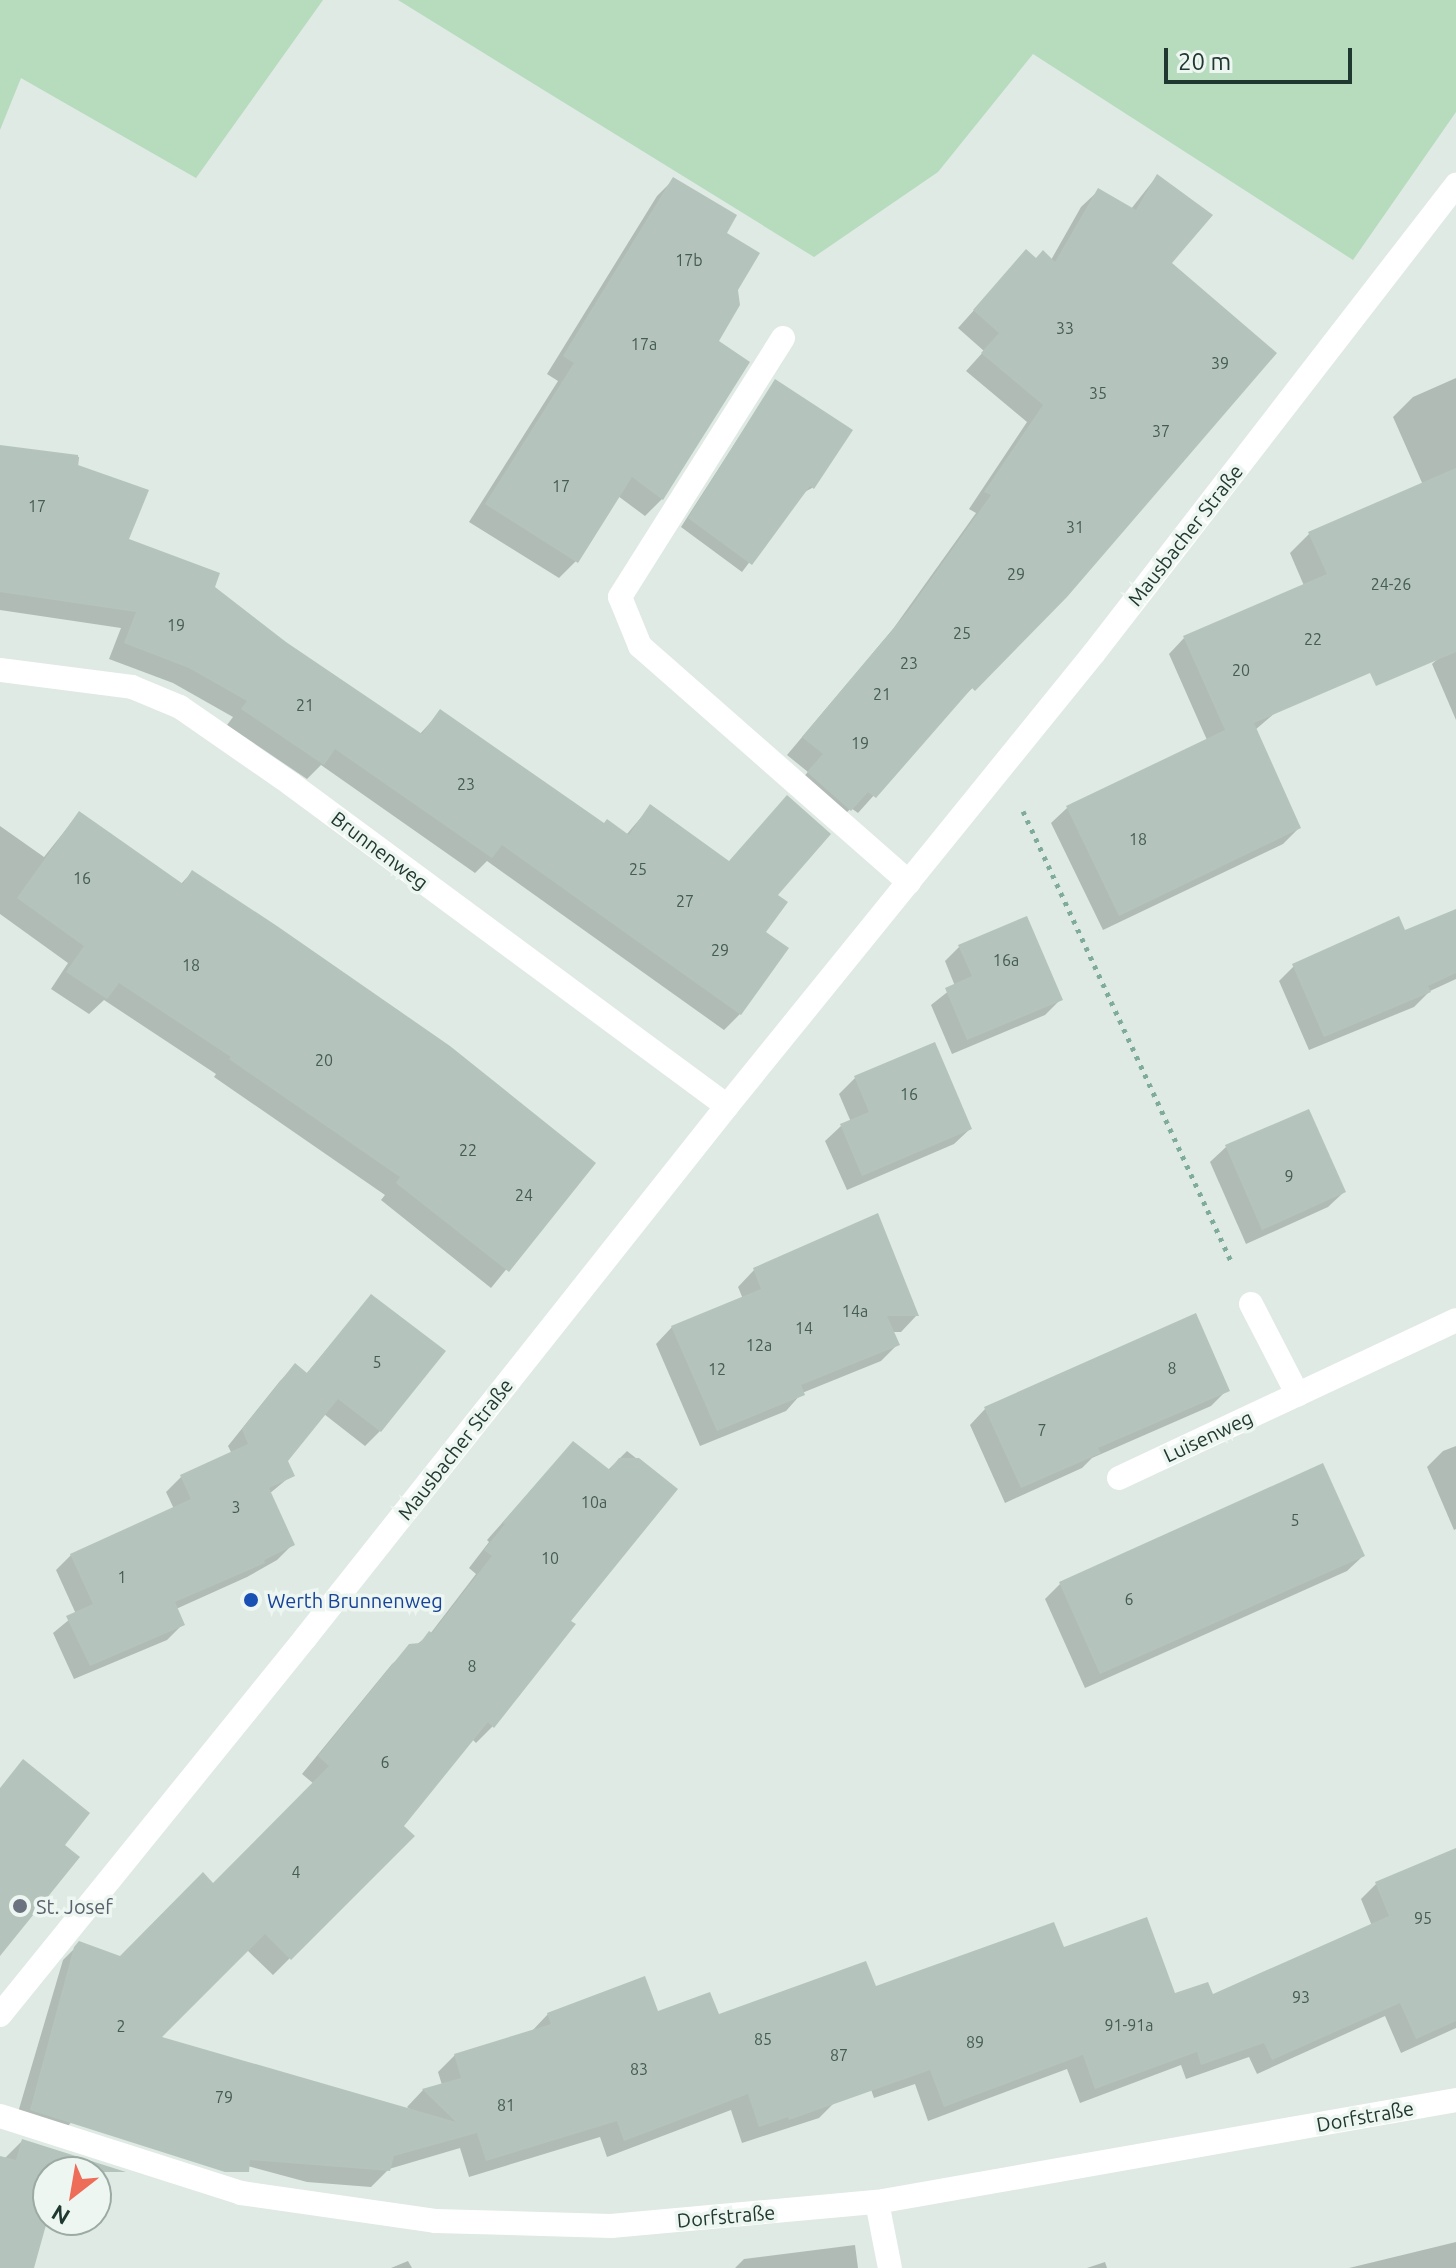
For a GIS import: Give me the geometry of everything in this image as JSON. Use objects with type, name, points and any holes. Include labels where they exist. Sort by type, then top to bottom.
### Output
[{"type":"street","name":"Mausbacher Straße","points":[[0,2015],[306,1637],[727,1106],[1003,767],[1456,185]]},
{"type":"street","points":[[783,338],[620,597],[640,646],[909,882]]},
{"type":"street","name":"Brunnenweg","points":[[0,670],[132,687],[180,707],[291,784],[727,1106]]},
{"type":"street","points":[[1251,1304],[1298,1395]]},
{"type":"street","name":"Luisenweg","points":[[1119,1478],[1456,1320]]},
{"type":"street","name":"Dorfstraße","points":[[0,2116],[241,2193],[435,2221],[611,2226],[877,2202],[1456,2100]]},
{"type":"street","points":[[877,2202],[890,2268]]},
{"type":"path","points":[[1003,767],[1251,1304]]},
{"type":"green space","points":[[0,0],[323,0],[196,178],[21,78],[0,130]]},
{"type":"green space","points":[[398,0],[1456,0],[1456,112],[1353,260],[1033,54],[938,172],[814,257]]},
{"type":"building","points":[[1157,174],[1213,215],[1172,263],[1277,353],[1067,597],[975,691],[972,688],[876,798],[868,792],[851,811],[807,772],[823,754],[802,737],[909,610],[991,495],[984,492],[1043,405],[981,353],[999,333],[973,310],[1026,249],[1036,258],[1043,250],[1055,262],[1098,188],[1136,210]]},
{"type":"building","points":[[673,177],[737,215],[727,233],[760,253],[738,290],[740,305],[719,341],[750,362],[663,500],[632,477],[578,563],[485,504],[574,363],[563,356]]},
{"type":"building","points":[[775,379],[853,430],[814,489],[810,486],[752,565],[688,518]]},
{"type":"building","points":[[0,445],[78,455],[78,465],[149,490],[129,539],[220,573],[215,587],[286,642],[422,734],[440,709],[604,823],[607,819],[629,835],[650,804],[729,861],[787,795],[831,834],[778,895],[788,902],[766,932],[789,948],[741,1015],[502,845],[492,858],[335,749],[324,765],[241,709],[247,701],[189,668],[124,643],[136,612],[0,592]]},
{"type":"building","points":[[1456,468],[1456,652],[1376,686],[1370,673],[1254,723],[1301,828],[1119,916],[1066,806],[1225,730],[1183,636],[1327,574],[1308,532]]},
{"type":"building","points":[[79,811],[183,884],[192,870],[277,926],[450,1046],[596,1163],[509,1272],[396,1183],[400,1177],[229,1059],[231,1057],[119,983],[107,999],[66,972],[84,946],[17,898]]},
{"type":"building","points":[[1456,909],[1456,973],[1428,986],[1431,992],[1324,1037],[1292,964],[1399,916],[1405,930]]},
{"type":"building","points":[[1027,916],[1063,1000],[967,1040],[945,988],[972,976],[958,945]]},
{"type":"building","points":[[935,1042],[972,1129],[862,1176],[840,1124],[869,1112],[854,1076]]},
{"type":"building","points":[[1309,1109],[1346,1192],[1262,1230],[1225,1145]]},
{"type":"building","points":[[878,1213],[919,1316],[887,1316],[900,1345],[801,1385],[805,1395],[717,1431],[671,1326],[761,1289],[753,1268]]},
{"type":"building","points":[[371,1294],[446,1351],[381,1432],[338,1399],[288,1461],[295,1476],[269,1488],[295,1545],[264,1560],[265,1563],[175,1602],[185,1625],[90,1666],[66,1616],[93,1604],[70,1554],[191,1499],[180,1475],[248,1444],[242,1429],[295,1363],[307,1373]]},
{"type":"building","points":[[1196,1313],[1230,1391],[1098,1448],[1101,1453],[1021,1488],[984,1407]]},
{"type":"building","points":[[573,1441],[610,1470],[619,1458],[639,1458],[678,1489],[571,1621],[576,1624],[494,1728],[488,1722],[404,1826],[415,1836],[291,1960],[265,1934],[162,2037],[456,2122],[422,2089],[461,2078],[454,2054],[551,2024],[547,2013],[645,1976],[658,2011],[710,1992],[719,2014],[866,1961],[876,1986],[1054,1922],[1064,1947],[1147,1917],[1175,1993],[1208,1982],[1213,1994],[1389,1916],[1375,1882],[1456,1848],[1456,2021],[1416,2039],[1400,2003],[1272,2060],[1264,2043],[1201,2065],[1197,2052],[1095,2089],[1083,2055],[944,2107],[930,2070],[789,2120],[788,2117],[759,2127],[748,2094],[624,2141],[617,2121],[486,2161],[477,2133],[394,2156],[390,2171],[250,2160],[249,2172],[225,2172],[30,2110],[74,1947],[79,1941],[120,1956],[203,1872],[213,1883],[329,1766],[318,1756],[409,1644],[420,1643],[429,1631],[432,1633],[492,1556],[484,1550],[505,1524],[502,1523]]},
{"type":"building","points":[[1323,1463],[1365,1556],[1100,1674],[1059,1582]]},
{"type":"building","name":"St. Josef","points":[[23,1759],[90,1813],[65,1845],[80,1857],[0,1956],[0,1788]]},
{"type":"building","points":[[22,2139],[76,2156],[32,2156],[32,2236],[43,2236],[34,2268],[0,2268],[0,2156],[16,2160]]},
{"type":"place","name":"Werth Brunnenweg","points":[[251,1600]]},
{"type":"place","name":"St. Josef","points":[[20,1906]]}]
